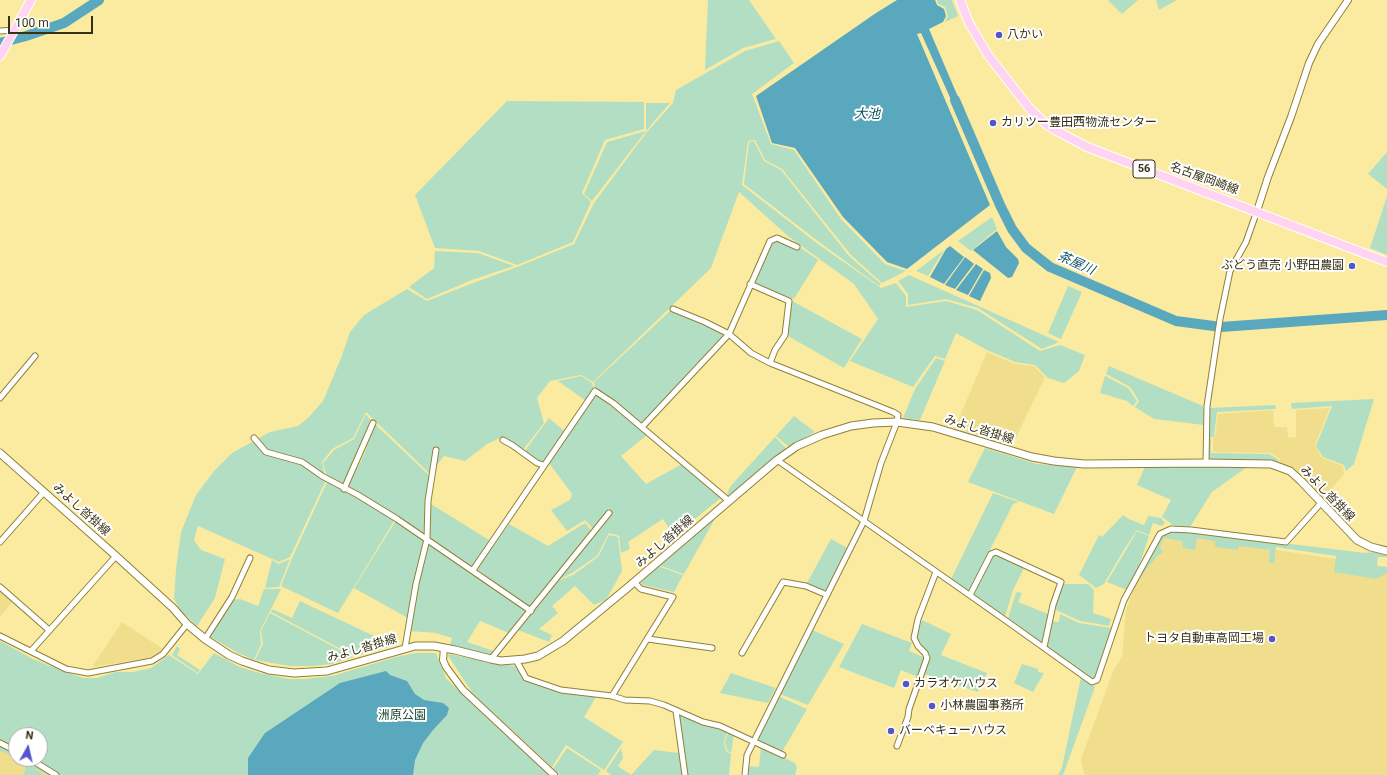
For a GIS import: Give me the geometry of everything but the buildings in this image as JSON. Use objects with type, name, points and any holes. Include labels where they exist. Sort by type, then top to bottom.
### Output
[{"type":"main road","points":[[2,53],[16,30],[31,0]]},
{"type":"main road","name":"名古屋岡崎線","points":[[960,0],[969,23],[988,55],[1030,109],[1047,125],[1068,138],[1087,147],[1341,243],[1387,262]]},
{"type":"main road","name":"みよし沓掛線","points":[[0,453],[116,556],[173,608],[187,624],[205,639],[229,656],[242,661],[269,670],[294,673],[327,671],[405,648],[425,646],[455,650],[491,659],[516,660],[538,656],[552,649],[563,641],[777,460],[797,446],[822,435],[851,426],[873,422],[897,422],[932,428],[1032,458],[1054,461],[1084,464],[1270,464],[1290,471],[1357,540],[1371,547],[1387,551]]},
{"type":"street","points":[[1206,463],[1207,406],[1217,334],[1230,271],[1246,242],[1309,63],[1318,44],[1348,0]]},
{"type":"street","points":[[0,31],[16,30]]},
{"type":"street","points":[[642,427],[729,334],[770,241],[777,238],[797,247]]},
{"type":"street","points":[[750,284],[790,300],[785,335],[775,350],[770,363]]},
{"type":"street","points":[[673,309],[729,334],[751,353],[770,363],[893,412],[898,416],[881,463],[864,521],[753,741],[747,755],[745,775]]},
{"type":"street","points":[[0,398],[36,356]]},
{"type":"street","points":[[473,570],[595,390],[613,403],[730,500]]},
{"type":"street","points":[[344,489],[373,423]]},
{"type":"street","points":[[254,438],[266,452],[302,462],[314,472],[371,503],[473,570],[531,611]]},
{"type":"street","points":[[503,440],[543,466]]},
{"type":"street","points":[[405,648],[416,584],[427,539],[428,501],[436,450]]},
{"type":"street","points":[[777,460],[1092,682],[1097,680],[1124,600],[1160,534],[1170,529],[1191,530],[1286,542],[1321,503]]},
{"type":"street","points":[[0,542],[44,492]]},
{"type":"street","points":[[491,659],[609,513]]},
{"type":"street","points":[[970,595],[991,554],[996,552],[1061,582],[1053,605],[1044,647]]},
{"type":"street","points":[[31,651],[116,556]]},
{"type":"street","points":[[205,639],[232,597],[250,558]]},
{"type":"street","points":[[897,746],[927,658],[926,653],[918,646],[914,638],[918,619],[936,572]]},
{"type":"street","points":[[612,696],[673,597],[641,589],[634,582]]},
{"type":"street","points":[[742,653],[783,582],[806,586],[827,595]]},
{"type":"street","points":[[0,587],[49,630]]},
{"type":"street","points":[[0,636],[66,669],[88,673],[152,661],[163,654],[187,624]]},
{"type":"street","points":[[648,639],[712,648]]},
{"type":"street","points":[[444,648],[443,660],[446,667],[464,690],[554,775]]},
{"type":"street","points":[[516,660],[526,678],[561,690],[612,696],[625,700],[650,701],[664,705],[703,722],[720,726],[783,755]]},
{"type":"street","points":[[676,711],[685,775]]},
{"type":"street","points":[[43,767],[56,775]]},
{"type":"shaded area","points":[[987,352],[1015,364],[1034,366],[1045,377],[1011,448],[954,430]]},
{"type":"shaded area","points":[[1330,408],[1315,445],[1322,458],[1343,466],[1344,474],[1322,499],[1306,481],[1293,470],[1279,463],[1280,459],[1270,453],[1213,452],[1213,438],[1215,437],[1218,414],[1273,410],[1274,427],[1287,427],[1288,437],[1296,438],[1296,410]]},
{"type":"shaded area","name":"トヨタ自動車高岡工場","points":[[1160,532],[1387,567],[1387,775],[1084,775],[1081,759],[1114,669],[1122,657],[1126,610],[1138,579]]},
{"type":"shaded area","points":[[0,590],[13,601],[0,617]]},
{"type":"shaded area","points":[[122,622],[163,649],[149,658],[92,667]]},
{"type":"shaded area","points":[[0,749],[8,752],[8,767],[36,767],[49,775],[0,775]]},
{"type":"green space","points":[[708,0],[749,0],[776,39],[743,48],[705,70]]},
{"type":"green space","points":[[937,0],[952,0],[958,16],[945,22],[948,16],[945,7],[938,4]]},
{"type":"green space","points":[[1108,0],[1138,0],[1122,14]]},
{"type":"green space","points":[[1156,0],[1177,0],[1159,10]]},
{"type":"green space","points":[[779,41],[794,63],[752,94],[771,144],[794,150],[841,219],[885,264],[906,271],[882,283],[851,255],[782,169],[765,160],[755,140],[748,141],[742,185],[818,244],[881,288],[896,283],[906,296],[906,307],[946,301],[977,310],[1040,351],[1060,345],[1085,355],[1079,371],[1064,383],[1048,378],[1035,365],[1015,362],[987,350],[956,333],[945,359],[935,356],[913,387],[850,361],[878,319],[854,284],[789,237],[739,192],[711,268],[593,382],[581,375],[550,381],[537,398],[544,423],[523,450],[502,437],[487,444],[465,461],[444,456],[430,474],[366,412],[353,438],[332,449],[322,462],[326,480],[290,557],[279,562],[198,526],[194,540],[201,550],[225,559],[215,598],[197,626],[180,610],[174,599],[181,532],[196,495],[214,471],[232,453],[270,432],[298,426],[308,418],[323,401],[350,332],[364,315],[407,289],[427,301],[574,244],[594,203],[646,133],[673,103],[676,90],[745,51]]},
{"type":"green space","points":[[507,101],[644,102],[644,129],[605,140],[582,193],[591,202],[573,242],[517,265],[479,251],[435,248],[415,195]]},
{"type":"green space","points":[[646,103],[670,103],[646,131]]},
{"type":"green space","points":[[646,131],[592,201],[584,194],[607,142]]},
{"type":"green space","points":[[754,141],[764,161],[781,170],[849,256],[881,284],[879,286],[744,184],[749,142]]},
{"type":"green space","points":[[1387,152],[1387,189],[1368,174]]},
{"type":"green space","points":[[1387,196],[1387,255],[1370,248]]},
{"type":"green space","points":[[992,217],[997,229],[971,251],[958,241]]},
{"type":"green space","points":[[785,237],[818,260],[794,299],[753,282],[772,243]]},
{"type":"green space","points":[[944,250],[928,276],[916,271]]},
{"type":"green space","points":[[435,251],[478,253],[514,266],[472,280],[427,299],[409,287],[434,268]]},
{"type":"green space","points":[[909,275],[1059,342],[1042,349],[978,308],[946,299],[908,305],[908,294],[898,281]]},
{"type":"green space","points":[[1068,286],[1082,292],[1061,339],[1048,333]]},
{"type":"green space","points":[[792,301],[862,339],[844,368],[788,336]]},
{"type":"green space","points":[[670,311],[724,334],[642,423],[595,388],[594,382]]},
{"type":"green space","points":[[936,358],[945,361],[920,420],[903,418],[915,389]]},
{"type":"green space","points":[[1109,366],[1203,406],[1204,425],[1154,419],[1135,407],[1139,401],[1130,387],[1106,374]]},
{"type":"green space","points":[[581,376],[592,383],[594,389],[586,401],[558,381]]},
{"type":"green space","points":[[1105,376],[1128,388],[1137,401],[1133,406],[1127,401],[1100,393]]},
{"type":"green space","points":[[596,394],[647,435],[621,456],[646,484],[682,464],[722,497],[674,536],[663,519],[628,542],[630,549],[621,553],[619,536],[609,533],[597,556],[572,573],[558,580],[612,513],[609,508],[593,529],[585,520],[567,531],[551,510],[570,500],[572,494],[549,463]]},
{"type":"green space","points":[[1374,399],[1354,464],[1346,471],[1344,465],[1323,457],[1316,446],[1332,406],[1292,409],[1291,403]]},
{"type":"green space","points":[[1275,405],[1276,409],[1217,412],[1214,437],[1211,437],[1211,453],[1269,454],[1279,460],[1277,463],[1208,460],[1209,408]]},
{"type":"green space","points":[[366,414],[370,420],[361,447],[343,486],[327,477],[323,463],[334,450],[354,439]]},
{"type":"green space","points":[[794,416],[815,432],[789,447],[776,436]]},
{"type":"green space","points":[[549,418],[564,431],[543,463],[524,452]]},
{"type":"green space","points":[[375,424],[432,478],[426,537],[347,488],[363,457]]},
{"type":"green space","points":[[775,437],[787,449],[730,496],[727,494],[730,487]]},
{"type":"green space","points":[[985,448],[1037,464],[1077,467],[1054,514],[968,482]]},
{"type":"green space","points":[[1145,467],[1247,467],[1212,492],[1190,527],[1173,525],[1162,517],[1171,500],[1137,485]]},
{"type":"green space","points":[[327,482],[369,504],[394,521],[338,613],[281,586],[292,558]]},
{"type":"green space","points":[[993,493],[1019,502],[1013,504],[969,592],[951,579]]},
{"type":"green space","points":[[431,504],[489,540],[472,566],[430,538]]},
{"type":"green space","points":[[717,515],[684,574],[658,565]]},
{"type":"green space","points":[[1123,515],[1144,525],[1148,516],[1161,518],[1165,523],[1161,526],[1153,523],[1149,535],[1137,530],[1104,584],[1096,588],[1079,575],[1099,535],[1102,537]]},
{"type":"green space","points":[[395,522],[425,541],[408,618],[354,588]]},
{"type":"green space","points":[[585,523],[592,531],[530,607],[477,569],[509,524],[548,546]]},
{"type":"green space","points":[[1171,530],[1365,553],[1373,552],[1387,554],[1387,557],[1378,557],[1377,566],[1387,567],[1387,573],[1376,579],[1334,572],[1336,556],[1276,547],[1274,563],[1269,563],[1270,550],[1239,546],[1238,550],[1215,547],[1215,541],[1197,538],[1195,550],[1183,548],[1182,541],[1164,538],[1160,547],[1163,552],[1157,556],[1140,578],[1139,577],[1161,535]]},
{"type":"green space","points":[[1137,531],[1149,536],[1137,572],[1127,590],[1107,582]]},
{"type":"green space","points":[[609,535],[618,537],[622,571],[606,600],[594,605],[575,586],[552,606],[558,613],[539,629],[552,635],[549,642],[518,630],[557,581],[573,575],[598,557]]},
{"type":"green space","points":[[831,539],[847,548],[826,591],[807,583]]},
{"type":"green space","points":[[429,544],[528,611],[509,633],[480,621],[467,642],[494,651],[490,656],[450,645],[452,638],[436,633],[410,631],[418,585]]},
{"type":"green space","points":[[996,555],[1024,568],[1013,590],[1005,617],[972,594],[992,556]]},
{"type":"green space","points":[[290,559],[279,587],[265,588],[272,560],[279,564]]},
{"type":"green space","points":[[658,566],[683,575],[674,592],[643,585],[641,582]]},
{"type":"green space","points":[[1062,584],[1088,584],[1094,590],[1093,613],[1111,619],[1109,626],[1080,621],[1054,609]]},
{"type":"green space","points":[[264,589],[281,589],[260,631],[261,644],[254,660],[238,653],[209,636],[233,600],[240,599],[258,606]]},
{"type":"green space","points":[[1016,593],[1022,593],[1018,602],[1048,614],[1042,643],[1008,618]]},
{"type":"green space","points":[[300,601],[389,643],[389,647],[354,656],[271,612],[272,609],[292,618]]},
{"type":"green space","points":[[270,613],[353,657],[331,664],[312,666],[290,666],[255,660],[263,644],[261,631]]},
{"type":"green space","points":[[1060,614],[1079,623],[1112,628],[1095,678],[1092,679],[1047,646],[1052,621],[1059,622]]},
{"type":"green space","points":[[922,620],[951,634],[941,655],[987,673],[978,692],[924,674],[930,659],[927,651],[920,645],[917,637]]},
{"type":"green space","points":[[862,624],[912,643],[909,651],[925,658],[918,677],[901,670],[894,688],[839,667]]},
{"type":"green space","points":[[812,630],[844,644],[808,705],[780,694]]},
{"type":"green space","name":"洲原公園","points":[[0,641],[33,659],[84,678],[97,678],[115,672],[133,672],[151,668],[169,655],[198,674],[214,653],[240,667],[256,672],[288,679],[305,679],[332,676],[396,657],[416,653],[436,653],[446,678],[472,704],[550,775],[48,775],[32,767],[48,767],[48,727],[8,727],[8,754],[2,751],[0,752]]},
{"type":"green space","points":[[177,646],[180,649],[177,655],[200,670],[198,673],[172,655]]},
{"type":"green space","points":[[447,654],[515,666],[524,679],[562,693],[596,697],[584,717],[623,742],[604,770],[566,745],[552,767],[473,694]]},
{"type":"green space","points":[[1022,664],[1038,669],[1038,672],[1044,673],[1033,692],[1014,683]]},
{"type":"green space","points":[[731,673],[776,688],[768,703],[720,693]]},
{"type":"green space","points":[[1081,677],[1095,687],[1063,775],[1058,775],[1062,767]]},
{"type":"green space","points":[[778,696],[807,709],[782,752],[756,740]]},
{"type":"green space","points":[[679,714],[728,732],[724,742],[726,751],[731,754],[729,775],[687,775]]},
{"type":"green space","points":[[729,733],[734,734],[731,753],[727,750],[725,742]]},
{"type":"green space","points":[[761,747],[795,763],[797,768],[795,775],[747,775],[748,766],[759,767]]},
{"type":"green space","points":[[567,748],[601,770],[598,775],[560,775],[553,769]]},
{"type":"green space","points":[[621,748],[623,758],[618,766],[631,775],[611,775],[606,771]]},
{"type":"green space","points":[[654,750],[679,753],[682,775],[631,775]]},
{"type":"green space","name":"洲原公園","points":[[25,767],[32,767],[44,775],[24,775]]},
{"type":"water","name":"大池","points":[[897,0],[935,0],[937,5],[944,9],[946,16],[943,22],[929,29],[964,111],[957,113],[921,33],[917,34],[990,205],[907,269],[887,262],[843,217],[795,148],[772,143],[756,96]]},
{"type":"water","points":[[997,231],[1006,247],[1018,259],[1019,263],[1012,277],[1008,278],[973,250]]},
{"type":"water","points":[[950,246],[964,257],[944,284],[930,277],[946,249]]},
{"type":"water","points":[[965,257],[974,264],[955,289],[945,285]]},
{"type":"water","points":[[976,264],[983,269],[968,295],[956,290]]},
{"type":"water","points":[[984,270],[990,273],[991,278],[980,301],[969,296]]},
{"type":"water","points":[[386,671],[390,675],[407,681],[415,694],[424,700],[443,703],[449,708],[447,715],[423,743],[415,760],[413,775],[248,775],[248,758],[265,733],[340,683]]},
{"type":"waterway","name":"茶屋川","points":[[0,43],[64,23],[99,0]]},
{"type":"waterway","name":"茶屋川","points":[[955,100],[1000,205],[1012,229],[1026,248],[1050,267],[1176,321],[1221,327],[1387,315]]},
{"type":"place","name":"八かい","points":[[999,35]]},
{"type":"place","name":"カリツー豊田西物流センター","points":[[993,123]]},
{"type":"place","name":"ぶどう直売 小野田農園","points":[[1352,266]]},
{"type":"place","name":"トヨタ自動車高岡工場","points":[[1272,639]]},
{"type":"place","name":"カラオケハウス","points":[[906,684]]},
{"type":"place","name":"小林農園事務所","points":[[932,706]]},
{"type":"place","name":"バーベキューハウス","points":[[891,731]]}]
